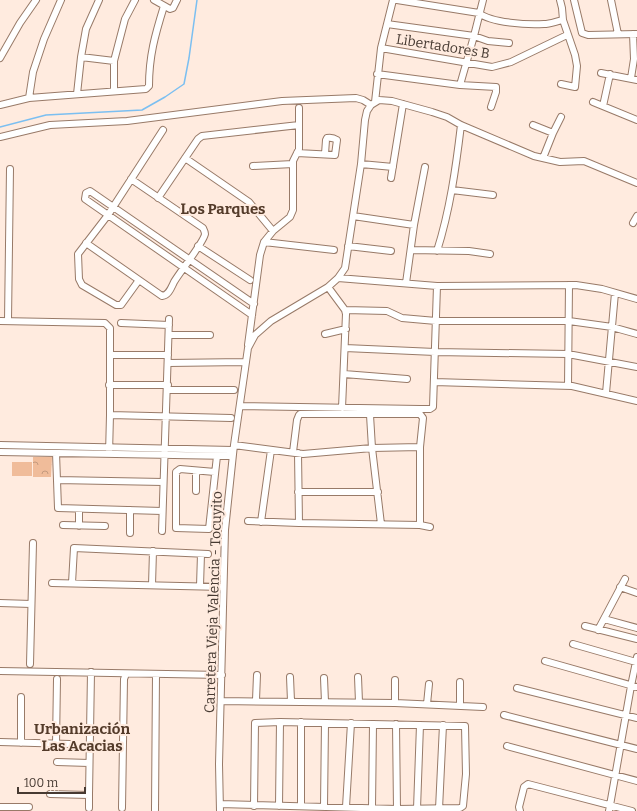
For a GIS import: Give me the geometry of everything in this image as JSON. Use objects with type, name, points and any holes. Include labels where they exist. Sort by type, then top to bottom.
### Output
[{"type":"street","points":[[0,58],[20,23],[36,0]]},
{"type":"street","points":[[29,98],[33,72],[44,39],[62,0]]},
{"type":"street","points":[[77,94],[80,57],[86,29],[99,0]]},
{"type":"street","points":[[114,91],[114,61],[125,19],[135,0]]},
{"type":"street","points":[[154,0],[172,9],[177,0]]},
{"type":"street","name":"Carretera Vieja Valencia - Tocuyito","points":[[220,811],[219,764],[225,530],[233,450],[248,348],[255,335],[271,321],[328,286],[338,278],[345,268],[361,164],[365,120],[367,111],[373,103],[381,48],[393,0]]},
{"type":"street","points":[[397,0],[479,13],[484,17],[512,23],[544,24],[563,20]]},
{"type":"street","points":[[460,85],[483,0]]},
{"type":"street","points":[[560,0],[563,20],[575,55],[577,66],[575,87],[561,84]]},
{"type":"street","points":[[574,0],[582,33],[588,35],[635,34],[634,79],[601,73]]},
{"type":"street","points":[[611,0],[618,34]]},
{"type":"street","points":[[0,105],[29,98],[148,88],[152,47],[164,6]]},
{"type":"street","points":[[387,24],[474,36],[488,41],[509,43]]},
{"type":"street","name":"Libertadores B","points":[[381,48],[492,66],[512,62],[567,35]]},
{"type":"street","points":[[80,57],[114,61]]},
{"type":"street","points":[[377,74],[460,85],[496,87],[496,92],[491,107]]},
{"type":"street","points":[[603,106],[610,74]]},
{"type":"street","points":[[0,137],[50,125],[127,121],[282,101],[356,98],[373,103],[382,100],[403,104],[447,117],[461,125],[543,158],[566,162],[578,160],[584,161],[637,183]]},
{"type":"street","points":[[593,102],[637,120]]},
{"type":"street","points":[[391,178],[403,104]]},
{"type":"street","points":[[248,348],[260,255],[264,242],[273,231],[290,217],[293,210],[293,161],[299,149],[299,108]]},
{"type":"street","points":[[543,158],[561,117]]},
{"type":"street","points":[[158,198],[198,139],[202,136],[299,125]]},
{"type":"street","points":[[437,251],[443,232],[452,190],[461,125]]},
{"type":"street","points":[[533,125],[553,133]]},
{"type":"street","points":[[139,280],[119,306],[82,285],[79,279],[78,254],[108,215],[163,130]]},
{"type":"street","points":[[297,153],[325,154]]},
{"type":"street","points":[[185,158],[249,202],[273,231]]},
{"type":"street","points":[[253,166],[293,164]]},
{"type":"street","points":[[361,164],[393,167]]},
{"type":"street","points":[[406,284],[414,225],[425,167]]},
{"type":"street","points":[[8,321],[10,169]]},
{"type":"street","points":[[86,244],[162,296],[165,296],[205,235],[203,228],[131,179]]},
{"type":"street","points":[[452,190],[493,195]]},
{"type":"street","points":[[252,315],[85,199],[86,193],[90,191],[254,304]]},
{"type":"street","points":[[353,216],[414,225]]},
{"type":"street","points":[[633,223],[637,216]]},
{"type":"street","points":[[264,242],[334,250]]},
{"type":"street","points":[[198,246],[250,280]]},
{"type":"street","points":[[348,246],[391,251]]},
{"type":"street","points":[[411,250],[470,251],[490,254]]},
{"type":"street","points":[[338,278],[437,286],[569,285],[602,289],[637,299]]},
{"type":"street","points":[[568,386],[569,285]]},
{"type":"street","points":[[328,286],[345,310],[346,329],[342,408]]},
{"type":"street","points":[[240,406],[430,409],[433,407],[437,286]]},
{"type":"street","points":[[606,393],[615,293]]},
{"type":"street","points":[[345,310],[387,311],[402,318],[436,321],[569,321],[612,327],[637,334]]},
{"type":"street","points":[[0,321],[105,323],[110,328],[109,454]]},
{"type":"street","points":[[121,323],[169,322],[162,531]]},
{"type":"street","points":[[326,334],[346,329]]},
{"type":"street","points":[[169,335],[210,335]]},
{"type":"street","points":[[345,348],[435,352],[568,354],[637,367]]},
{"type":"street","points":[[110,355],[168,355]]},
{"type":"street","points":[[168,363],[246,362]]},
{"type":"street","points":[[344,374],[407,379]]},
{"type":"street","points":[[434,382],[568,386],[606,393],[637,401]]},
{"type":"street","points":[[109,385],[234,390]]},
{"type":"street","points":[[299,522],[296,453],[298,415],[420,414],[423,418],[420,447],[420,525]]},
{"type":"street","points":[[110,415],[231,418]]},
{"type":"street","points":[[370,415],[372,448],[381,524]]},
{"type":"street","points":[[0,445],[109,447],[217,456],[233,450]]},
{"type":"street","points":[[0,452],[109,454],[271,450],[296,453],[372,448],[420,447]]},
{"type":"street","points":[[261,522],[271,450]]},
{"type":"street","points":[[56,453],[58,508],[162,511]]},
{"type":"street","points":[[215,472],[180,469],[176,472],[176,528],[209,529],[217,456]]},
{"type":"street","points":[[196,471],[196,491]]},
{"type":"street","points":[[57,480],[163,482]]},
{"type":"street","points":[[298,492],[378,492]]},
{"type":"street","points":[[79,508],[79,526]]},
{"type":"street","points":[[130,510],[130,533]]},
{"type":"street","points":[[248,521],[420,525],[430,527]]},
{"type":"street","points":[[63,526],[105,526]]},
{"type":"street","points":[[30,664],[33,542]]},
{"type":"street","points":[[72,583],[74,548],[208,554]]},
{"type":"street","points":[[152,585],[153,551]]},
{"type":"street","points":[[200,586],[201,554]]},
{"type":"street","points":[[598,630],[625,579]]},
{"type":"street","points":[[52,583],[223,587]]},
{"type":"street","points":[[620,587],[637,593]]},
{"type":"street","points":[[0,603],[32,604]]},
{"type":"street","points":[[604,619],[637,628]]},
{"type":"street","points":[[585,626],[637,639]]},
{"type":"street","points":[[573,644],[636,659],[634,687],[626,716],[610,808]]},
{"type":"street","points":[[545,661],[634,687]]},
{"type":"street","points":[[0,671],[222,675]]},
{"type":"street","points":[[89,808],[91,672]]},
{"type":"street","points":[[122,808],[124,679],[126,674]]},
{"type":"street","points":[[155,810],[156,674]]},
{"type":"street","points":[[256,700],[257,675]]},
{"type":"street","points":[[290,677],[291,701]]},
{"type":"street","points":[[358,677],[359,702]]},
{"type":"street","points":[[324,678],[324,702]]},
{"type":"street","points":[[56,744],[57,679]]},
{"type":"street","points":[[395,680],[395,703]]},
{"type":"street","points":[[460,682],[460,705]]},
{"type":"street","points":[[427,704],[429,684]]},
{"type":"street","points":[[517,688],[637,718]]},
{"type":"street","points":[[21,696],[21,743]]},
{"type":"street","points":[[221,701],[256,700],[359,702],[483,707]]},
{"type":"street","points":[[504,715],[637,749]]},
{"type":"street","points":[[279,806],[280,722]]},
{"type":"street","points":[[220,804],[254,806],[397,809],[460,808],[463,806],[466,774],[465,726],[301,722],[255,723],[254,806]]},
{"type":"street","points":[[301,722],[301,806]]},
{"type":"street","points":[[324,807],[325,723]]},
{"type":"street","points":[[346,807],[351,723]]},
{"type":"street","points":[[372,808],[373,724]]},
{"type":"street","points":[[396,724],[397,809]]},
{"type":"street","points":[[417,809],[420,725]]},
{"type":"street","points":[[439,809],[443,725]]},
{"type":"street","points":[[0,742],[70,744]]},
{"type":"street","points":[[507,746],[637,781]]},
{"type":"street","points":[[57,762],[89,763]]},
{"type":"street","points":[[520,811],[519,807],[524,787],[528,784],[610,808],[632,811]]},
{"type":"street","points":[[50,794],[89,795]]},
{"type":"street","points":[[0,807],[29,807]]},
{"type":"green space","points":[[33,457],[52,457],[51,477],[33,477]]},
{"type":"green space","points":[[12,462],[32,462],[32,476],[12,476]]},
{"type":"waterway","points":[[0,127],[46,115],[142,110],[165,97],[184,84],[197,0]]},
{"type":"district","name":"Los Parques","points":[[223,209]]},
{"type":"district","name":"Urbanización Las Acacias","points":[[82,738]]}]
